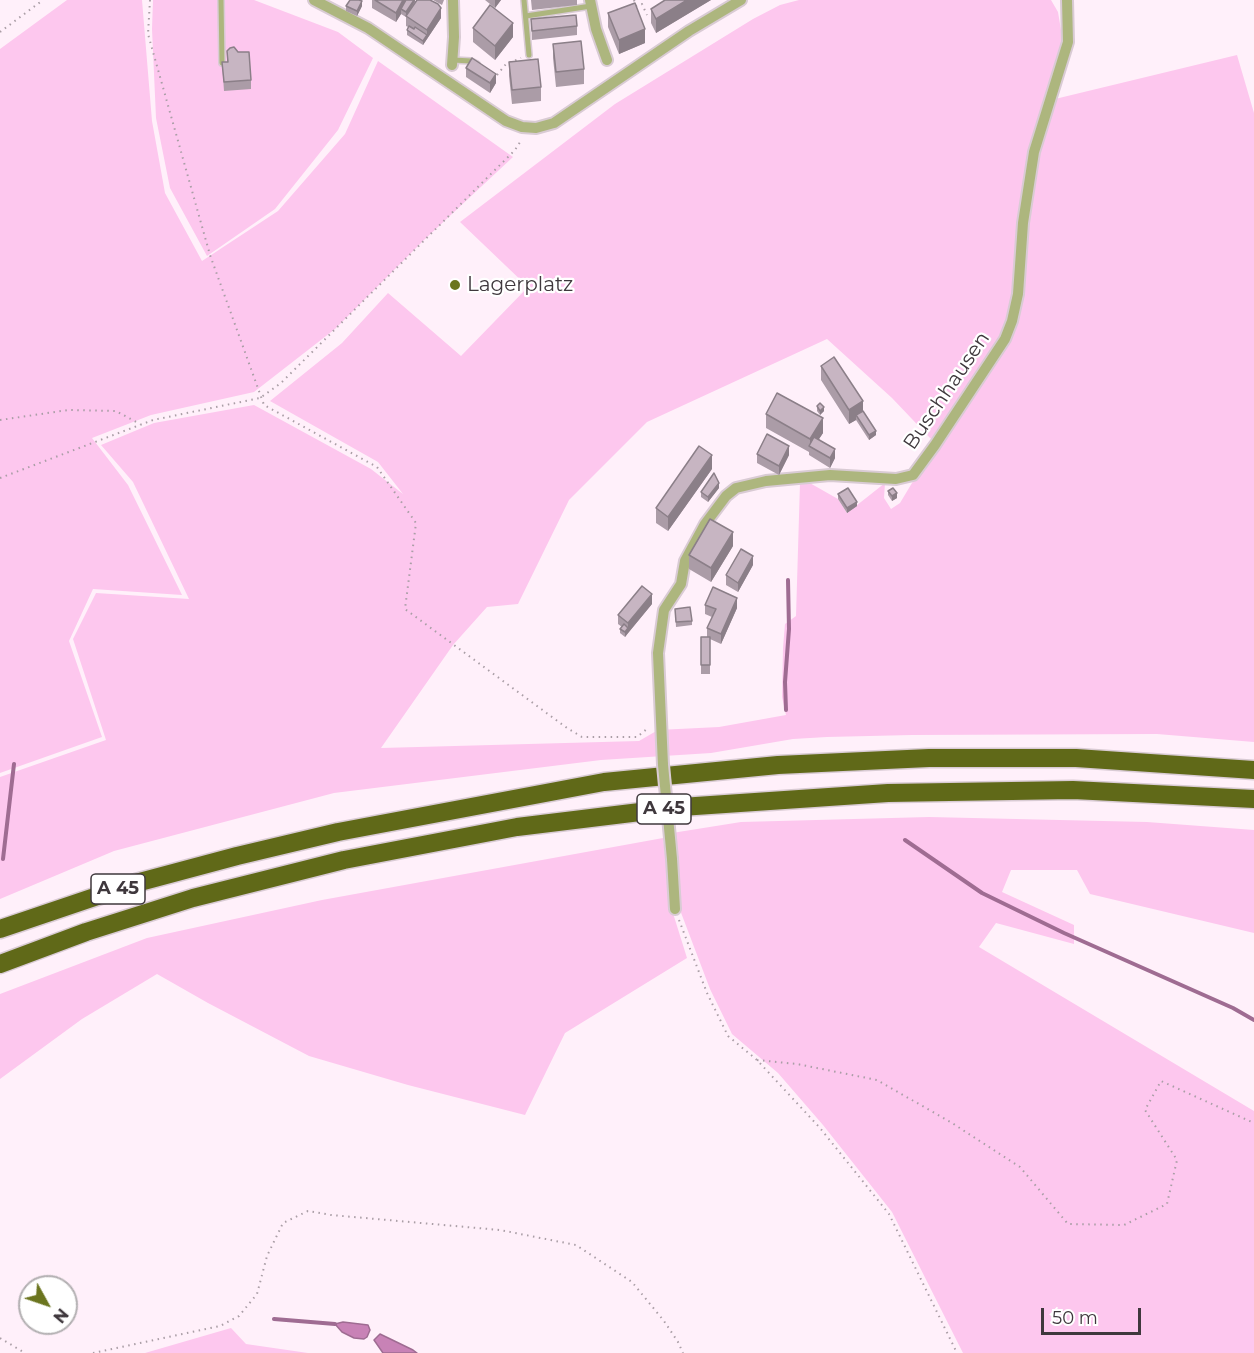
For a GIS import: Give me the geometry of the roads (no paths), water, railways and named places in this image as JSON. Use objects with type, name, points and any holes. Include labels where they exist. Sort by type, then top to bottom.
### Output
[{"type":"highway","name":"A 45","points":[[0,929],[136,883],[237,856],[338,832],[604,782],[778,765],[929,758],[1076,758],[1254,770]]},
{"type":"highway","name":"A 45","points":[[0,964],[86,932],[193,898],[344,860],[517,827],[681,807],[888,793],[1073,790],[1254,799]]},
{"type":"street","points":[[314,0],[368,28],[506,121],[526,128],[554,123],[689,31],[741,0]]},
{"type":"street","points":[[452,63],[453,0]]},
{"type":"street","name":"Buschhausen","points":[[675,909],[663,765],[658,653],[664,610],[681,584],[685,561],[705,525],[726,495],[736,488],[766,481],[830,475],[896,479],[913,475],[935,445],[1005,339],[1012,321],[1018,294],[1023,223],[1034,152],[1068,42],[1067,0]]},
{"type":"street","points":[[591,3],[596,29],[607,60]]},
{"type":"lane","points":[[221,0],[222,63]]},
{"type":"lane","points":[[524,0],[529,55]]},
{"type":"lane","points":[[526,16],[591,3]]},
{"type":"lane","points":[[452,63],[471,61],[497,75]]},
{"type":"waterway","points":[[786,710],[788,580]]},
{"type":"waterway","points":[[3,859],[14,764]]},
{"type":"waterway","points":[[905,840],[982,893],[1064,933],[1233,1008],[1254,1020]]},
{"type":"waterway","points":[[274,1319],[335,1324]]},
{"type":"place","name":"Lagerplatz","points":[[455,285]]}]
